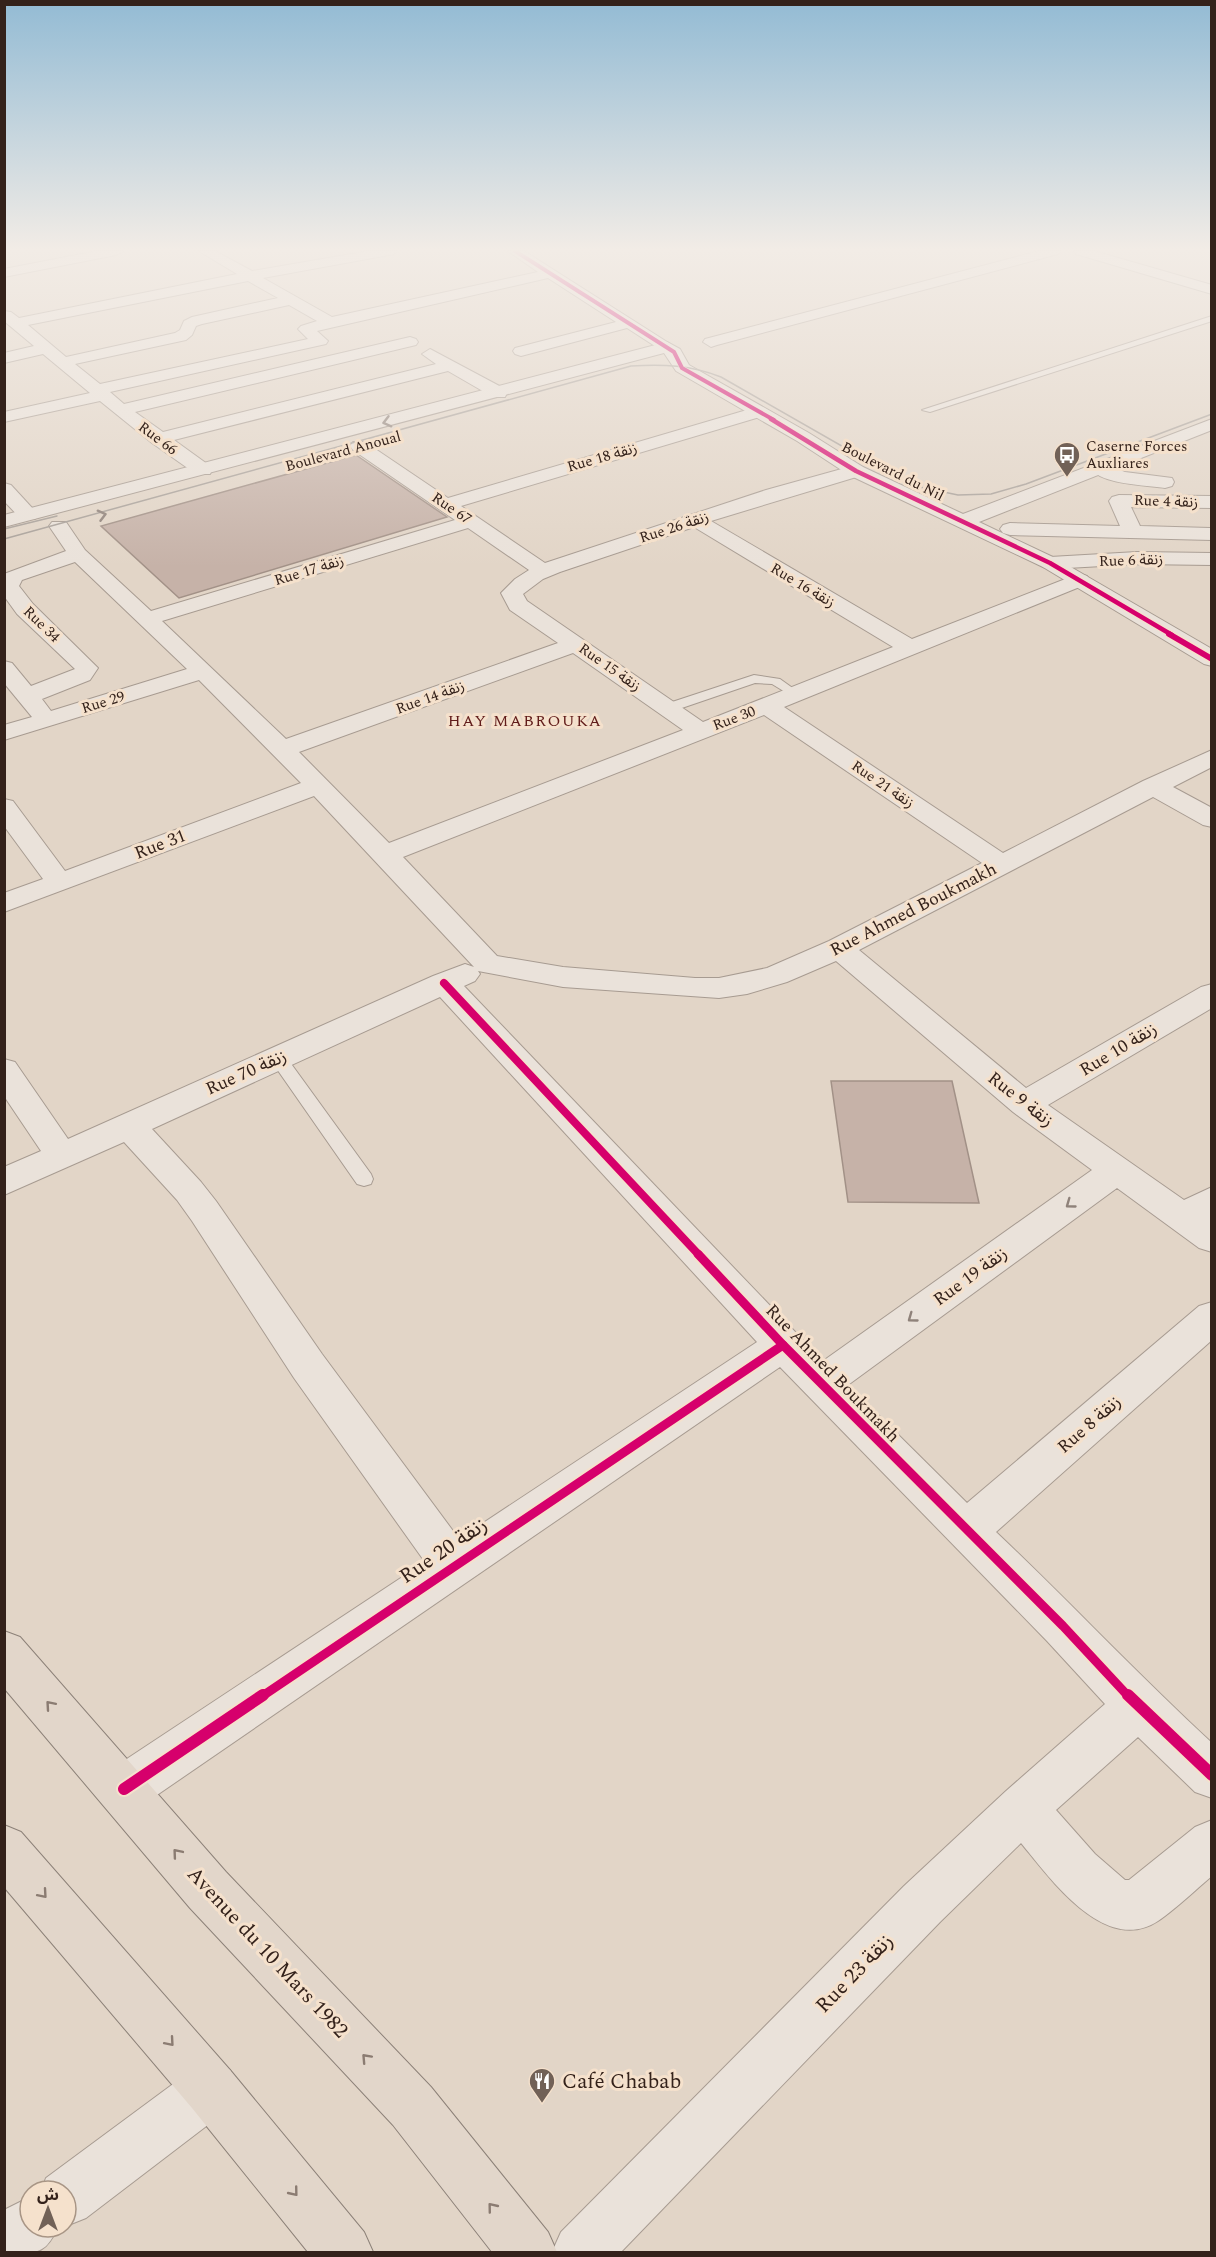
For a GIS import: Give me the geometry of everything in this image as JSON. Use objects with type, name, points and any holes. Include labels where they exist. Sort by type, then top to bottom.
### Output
[{"type":"main road","name":"Avenue du 10 Mars 1982","points":[[4,1653],[124,1789],[208,1890],[412,2106],[528,2253]]},
{"type":"main road","points":[[4,1849],[211,2089],[344,2253]]},
{"type":"street","name":"Rue 66","points":[[57,356],[158,439],[205,481]]},
{"type":"street","points":[[63,362],[90,356]]},
{"type":"street","points":[[7,414],[101,393],[241,356]]},
{"type":"street","points":[[121,410],[349,356]]},
{"type":"street","points":[[433,356],[501,404]]},
{"type":"street","name":"Boulevard Anoual","points":[[4,521],[51,524],[205,481],[501,404],[640,356]]},
{"type":"street","name":"Boulevard du Nil","points":[[676,356],[682,368],[803,437],[856,471],[1050,563],[1212,659]]},
{"type":"street","points":[[158,439],[449,366]]},
{"type":"street","points":[[662,370],[682,368]]},
{"type":"street","name":"Rue 18 زنقة","points":[[447,504],[757,412]]},
{"type":"street","points":[[963,521],[1212,424]]},
{"type":"street","name":"Boulevard Anoual","points":[[336,452],[382,440]]},
{"type":"street","name":"Rue 67","points":[[359,446],[544,571]]},
{"type":"street","points":[[1099,468],[1111,474],[1138,480],[1186,483]]},
{"type":"street","name":"Rue 26 زنقة","points":[[518,605],[512,593],[517,587],[544,571],[696,520],[856,471]]},
{"type":"street","points":[[4,489],[51,524],[78,554],[283,749],[316,786],[386,854],[488,964]]},
{"type":"street","name":"Rue 4 زنقة","points":[[1133,532],[1119,501],[1212,502]]},
{"type":"street","points":[[1001,506],[1002,515],[1010,529],[1023,543],[1050,563]]},
{"type":"street","name":"Rue 16 زنقة","points":[[696,520],[911,648]]},
{"type":"street","name":"Rue 17 زنقة","points":[[146,619],[471,521]]},
{"type":"street","points":[[1010,529],[1211,534]]},
{"type":"street","name":"Rue 34","points":[[27,696],[82,675],[87,668],[25,609],[8,586],[9,581],[15,576],[78,554]]},
{"type":"street","name":"Rue 6 زنقة","points":[[1050,563],[1137,558],[1212,559]]},
{"type":"street","name":"Rue 30","points":[[386,854],[766,706],[1080,580]]},
{"type":"street","name":"Rue 15 زنقة","points":[[518,605],[700,731]]},
{"type":"street","name":"Rue 14 زنقة","points":[[283,749],[577,644]]},
{"type":"street","points":[[4,668],[46,719]]},
{"type":"street","name":"Rue 29","points":[[4,734],[202,672]]},
{"type":"street","name":"Rue 21 زنقة","points":[[766,706],[1000,863]]},
{"type":"street","name":"Rue Ahmed Boukmakh","points":[[488,964],[563,977],[695,988],[719,988],[747,984],[777,975],[839,948],[1000,863],[1212,757]]},
{"type":"street","name":"Rue 31","points":[[4,903],[316,786]]},
{"type":"street","points":[[1152,786],[1212,819]]},
{"type":"street","points":[[4,807],[16,844],[59,882]]},
{"type":"street","name":"Rue 9 زنقة","points":[[839,948],[1024,1104],[1118,1170],[1197,1208],[1212,1238]]},
{"type":"street","name":"Rue 70 زنقة","points":[[4,1182],[488,964]]},
{"type":"street","name":"Rue Ahmed Boukmakh","points":[[444,983],[783,1345],[1063,1626],[1138,1706],[1212,1774]]},
{"type":"street","name":"Rue 10 زنقة","points":[[1024,1104],[1212,994]]},
{"type":"street","points":[[4,1070],[62,1156]]},
{"type":"street","points":[[128,1125],[189,1191],[204,1211],[308,1366],[452,1565]]},
{"type":"street","name":"Rue 19 زنقة","points":[[822,1383],[1118,1170]]},
{"type":"street","name":"Rue 8 زنقة","points":[[966,1531],[1212,1317]]},
{"type":"street","name":"Rue 20 زنقة","points":[[124,1789],[452,1565],[783,1345]]},
{"type":"street","name":"Rue 23 زنقة","points":[[581,2253],[922,1904],[1023,1808],[1138,1706]]},
{"type":"street","points":[[1023,1808],[1094,1888],[1112,1901],[1125,1905],[1139,1905],[1212,1844]]},
{"type":"street","points":[[78,2189],[211,2089]]},
{"type":"street","points":[[4,2245],[18,2235]]},
{"type":"lane","points":[[927,410],[1093,356]]},
{"type":"lane","points":[[668,708],[754,679],[768,678],[779,682],[795,694]]},
{"type":"lane","points":[[278,1058],[364,1179]]},
{"type":"building","points":[[356,455],[447,517],[179,598],[101,526]]},
{"type":"building","points":[[831,1081],[952,1081],[979,1203],[848,1202]]},
{"type":"tram line","points":[[4,539],[631,366],[677,366],[721,377],[910,485],[958,495],[991,494],[1026,484],[1212,414]]},
{"type":"tram line","points":[[4,529],[57,516]]},
{"type":"cycle path","points":[[676,356],[682,368],[803,437],[856,471],[1050,563],[1212,659]]},
{"type":"cycle path","points":[[444,983],[783,1345],[1063,1626],[1138,1706],[1212,1775]]},
{"type":"cycle path","points":[[124,1789],[783,1345]]},
{"type":"place","name":"Caserne Forces Auxliares","points":[[1067,478]]},
{"type":"place","name":"Café Chabab","points":[[542,2104]]},
{"type":"district","name":"HAY MABROUKA","points":[[525,720]]}]
